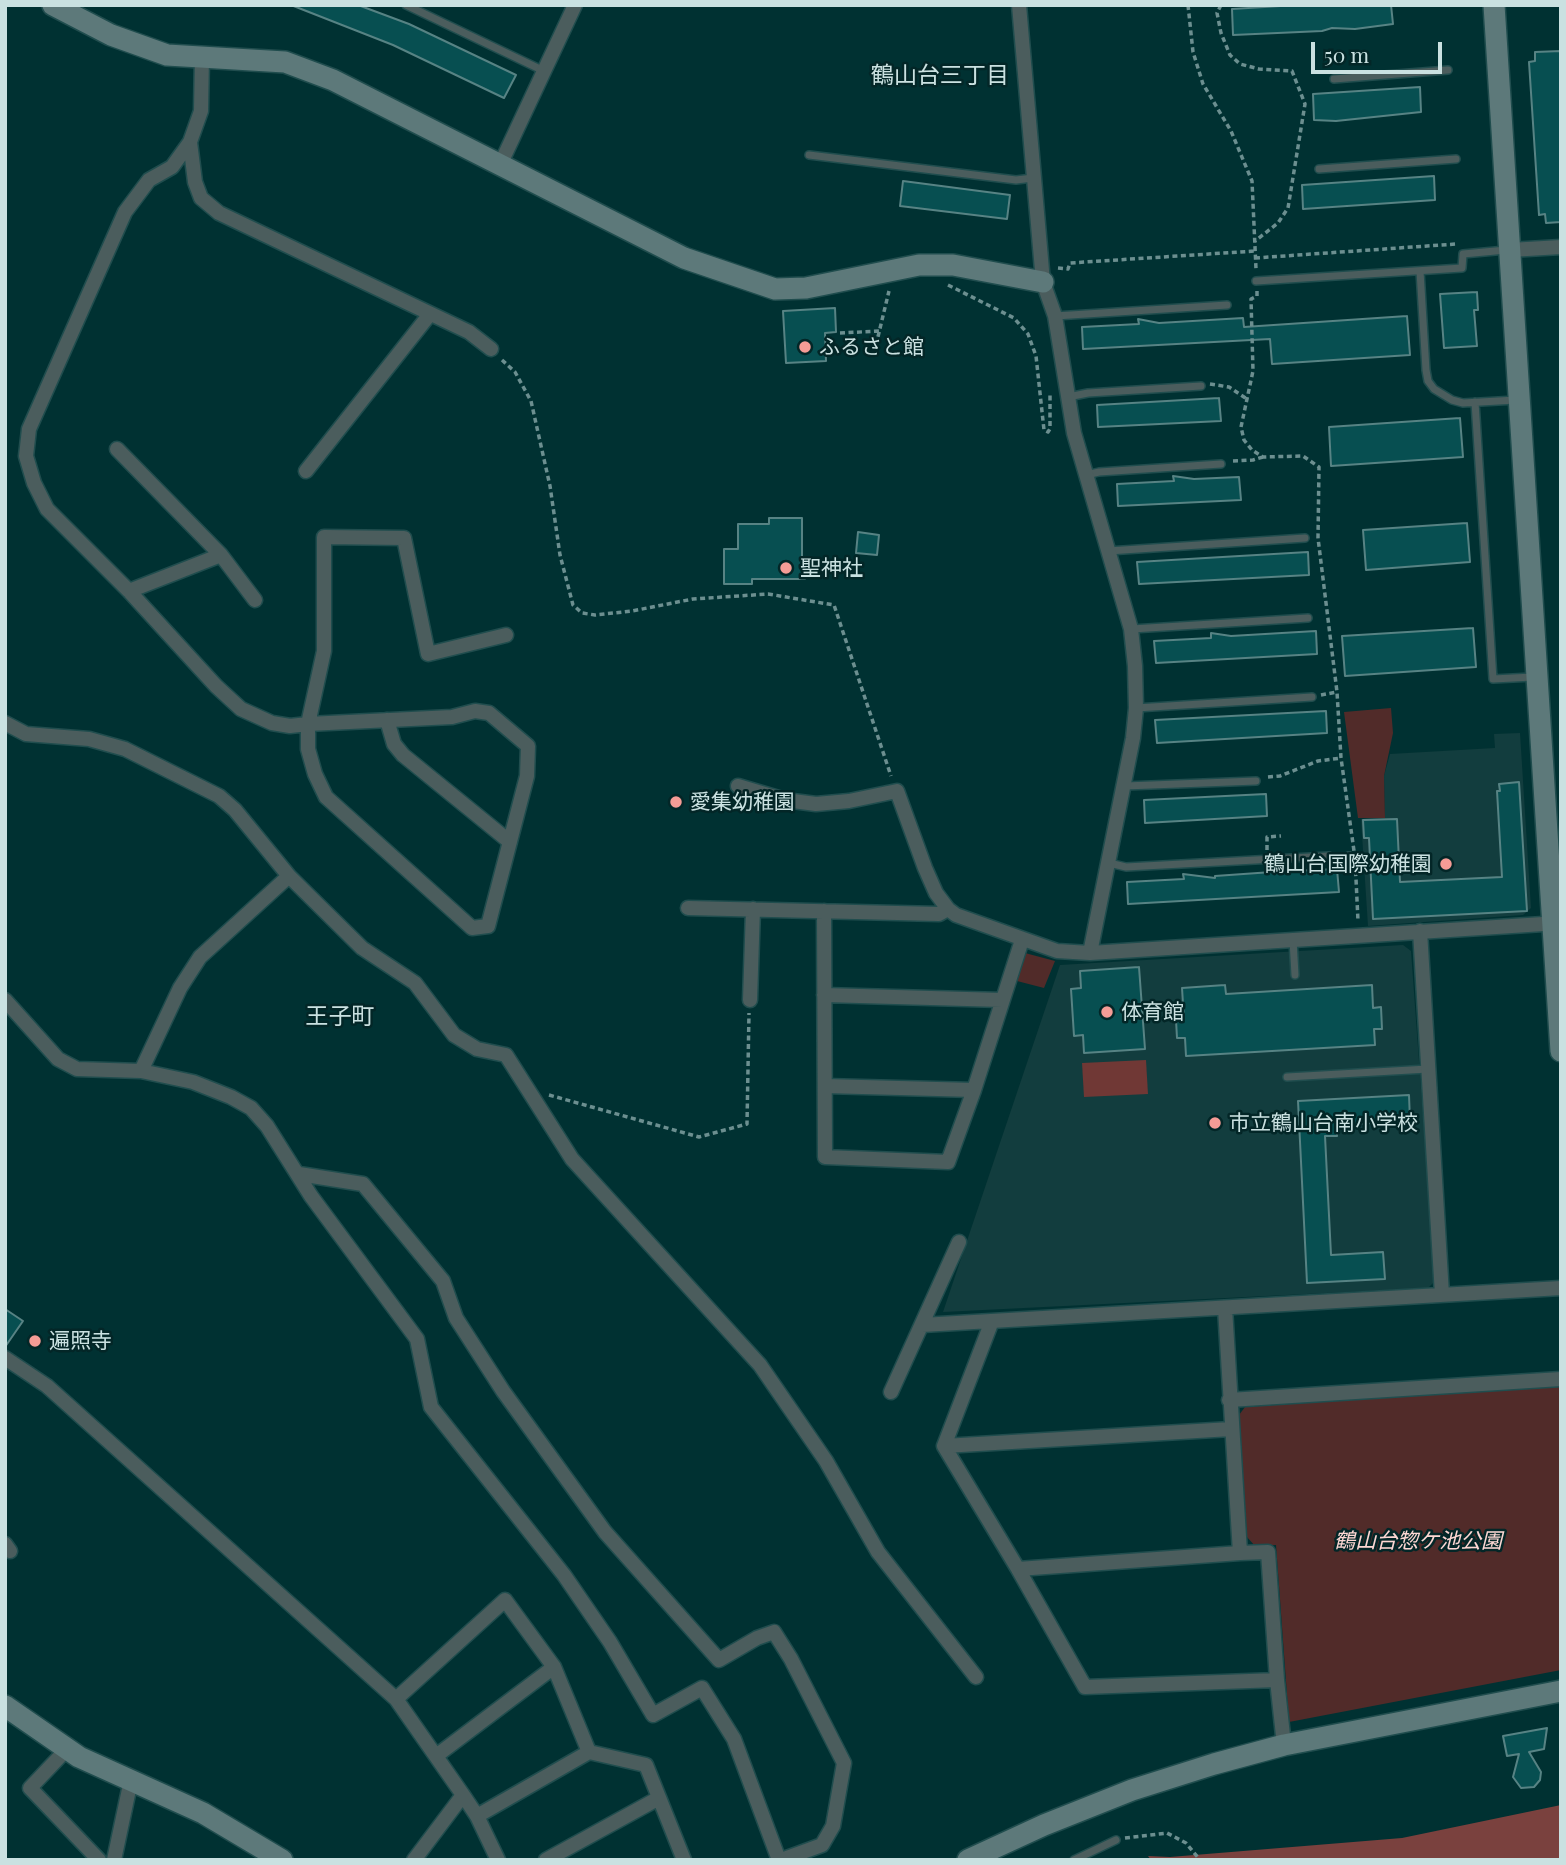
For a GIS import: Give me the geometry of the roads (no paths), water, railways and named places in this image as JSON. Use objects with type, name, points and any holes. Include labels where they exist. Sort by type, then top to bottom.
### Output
[{"type":"street","points":[[53,5],[111,35],[167,55],[285,62],[333,80],[684,258],[775,289],[806,288],[919,265],[953,265],[1047,275]]},
{"type":"street","points":[[500,165],[575,5]]},
{"type":"street","points":[[1020,5],[1033,178],[1074,433],[1131,629],[1136,708],[1125,786],[1090,953]]},
{"type":"street","points":[[1494,5],[1537,677],[1557,923],[1561,1051]]},
{"type":"street","points":[[202,56],[201,111],[190,142],[172,167],[149,180],[125,212],[29,429],[26,456],[34,483],[47,509],[241,709],[272,723],[290,726],[308,724],[452,717],[475,711],[489,713],[528,746],[527,776],[488,926],[472,928],[326,797],[315,774],[308,749],[308,724],[324,652],[324,537],[404,538],[428,653],[506,635]]},
{"type":"street","points":[[190,142],[195,182],[201,198],[219,213],[469,332],[491,349]]},
{"type":"street","points":[[1510,250],[1561,247]]},
{"type":"street","points":[[306,471],[430,314]]},
{"type":"street","points":[[117,449],[221,555],[256,600]]},
{"type":"street","points":[[129,591],[221,555]]},
{"type":"street","points":[[387,720],[394,744],[402,755],[510,842]]},
{"type":"street","points":[[5,723],[26,734],[89,739],[125,749],[219,796],[235,810],[289,876],[362,948],[415,983],[454,1035],[477,1049],[506,1055],[572,1159],[760,1365],[826,1461],[878,1552],[976,1677]]},
{"type":"street","points":[[738,786],[785,800],[816,804],[849,801],[897,791],[925,868],[936,893],[948,909],[956,915],[1057,951],[1090,953],[1557,923]]},
{"type":"street","points":[[141,1071],[180,988],[200,957],[289,876]]},
{"type":"street","points":[[688,908],[939,914],[948,909]]},
{"type":"street","points":[[750,1000],[753,909]]},
{"type":"street","points":[[824,911],[825,1157],[948,1162],[1022,940]]},
{"type":"street","points":[[1420,931],[1442,1295]]},
{"type":"street","points":[[824,995],[1002,1000]]},
{"type":"street","points":[[5,1000],[58,1059],[77,1069],[141,1071],[192,1082],[251,1108],[267,1126],[311,1196],[417,1339],[431,1407],[564,1575],[610,1642],[653,1715],[702,1688],[734,1739],[780,1860],[822,1845],[834,1826],[844,1763],[791,1659],[774,1632],[757,1638],[719,1660],[605,1532],[503,1391],[456,1318],[443,1281],[363,1184],[299,1174]]},
{"type":"street","points":[[825,1086],[974,1090]]},
{"type":"street","points":[[891,1392],[959,1242]]},
{"type":"street","points":[[922,1325],[1561,1288]]},
{"type":"street","points":[[1225,1308],[1240,1553]]},
{"type":"street","points":[[944,1446],[992,1321]]},
{"type":"street","points":[[5,1358],[47,1386],[396,1699],[477,1816],[498,1860]]},
{"type":"street","points":[[1229,1400],[1561,1379]]},
{"type":"street","points":[[944,1446],[1231,1429]]},
{"type":"street","points":[[944,1446],[1085,1687],[1277,1680]]},
{"type":"street","points":[[1018,1569],[1268,1552],[1284,1745]]},
{"type":"street","points":[[396,1699],[505,1600],[554,1667],[589,1752]]},
{"type":"street","points":[[436,1756],[554,1667]]},
{"type":"street","points":[[968,1860],[1044,1825],[1132,1790],[1284,1745],[1561,1692]]},
{"type":"street","points":[[5,1706],[79,1757],[203,1813],[282,1860]]},
{"type":"street","points":[[67,1749],[30,1788],[99,1860]]},
{"type":"street","points":[[477,1816],[589,1752],[646,1765],[684,1860]]},
{"type":"street","points":[[114,1860],[131,1780]]},
{"type":"street","points":[[414,1860],[463,1795]]},
{"type":"street","points":[[547,1860],[659,1798]]},
{"type":"lane","points":[[406,5],[544,71]]},
{"type":"lane","points":[[1334,79],[1448,70]]},
{"type":"lane","points":[[809,155],[1016,180],[1033,178]]},
{"type":"lane","points":[[1319,169],[1456,159]]},
{"type":"lane","points":[[1256,281],[1462,268],[1463,254],[1510,250]]},
{"type":"lane","points":[[1420,271],[1426,370],[1428,381],[1434,389],[1452,400],[1520,400]]},
{"type":"lane","points":[[1055,316],[1227,305]]},
{"type":"lane","points":[[1068,397],[1088,393],[1201,386]]},
{"type":"lane","points":[[1475,402],[1493,679],[1537,677]]},
{"type":"lane","points":[[1085,475],[1221,464]]},
{"type":"lane","points":[[1108,551],[1305,538]]},
{"type":"lane","points":[[1131,629],[1308,618]]},
{"type":"lane","points":[[1136,708],[1312,697]]},
{"type":"lane","points":[[1125,786],[1256,781]]},
{"type":"lane","points":[[1109,863],[1126,867],[1329,856]]},
{"type":"lane","points":[[1293,939],[1295,975]]},
{"type":"lane","points":[[1287,1077],[1429,1069]]},
{"type":"lane","points":[[1074,1860],[1116,1840]]},
{"type":"place","name":"ふるさと館","points":[[805,347]]},
{"type":"place","name":"聖神社","points":[[786,568]]},
{"type":"place","name":"愛集幼稚園","points":[[676,802]]},
{"type":"place","name":"鶴山台国際幼稚園","points":[[1446,864]]},
{"type":"place","name":"体育館","points":[[1107,1012]]},
{"type":"place","name":"市立鶴山台南小学校","points":[[1215,1123]]},
{"type":"place","name":"遍照寺","points":[[35,1341]]},
{"type":"district","name":"鶴山台三丁目","points":[[940,76]]},
{"type":"district","name":"王子町","points":[[340,1017]]},
{"type":"park label","name":"鶴山台惣ケ池公園","points":[[1418,1541]]}]
